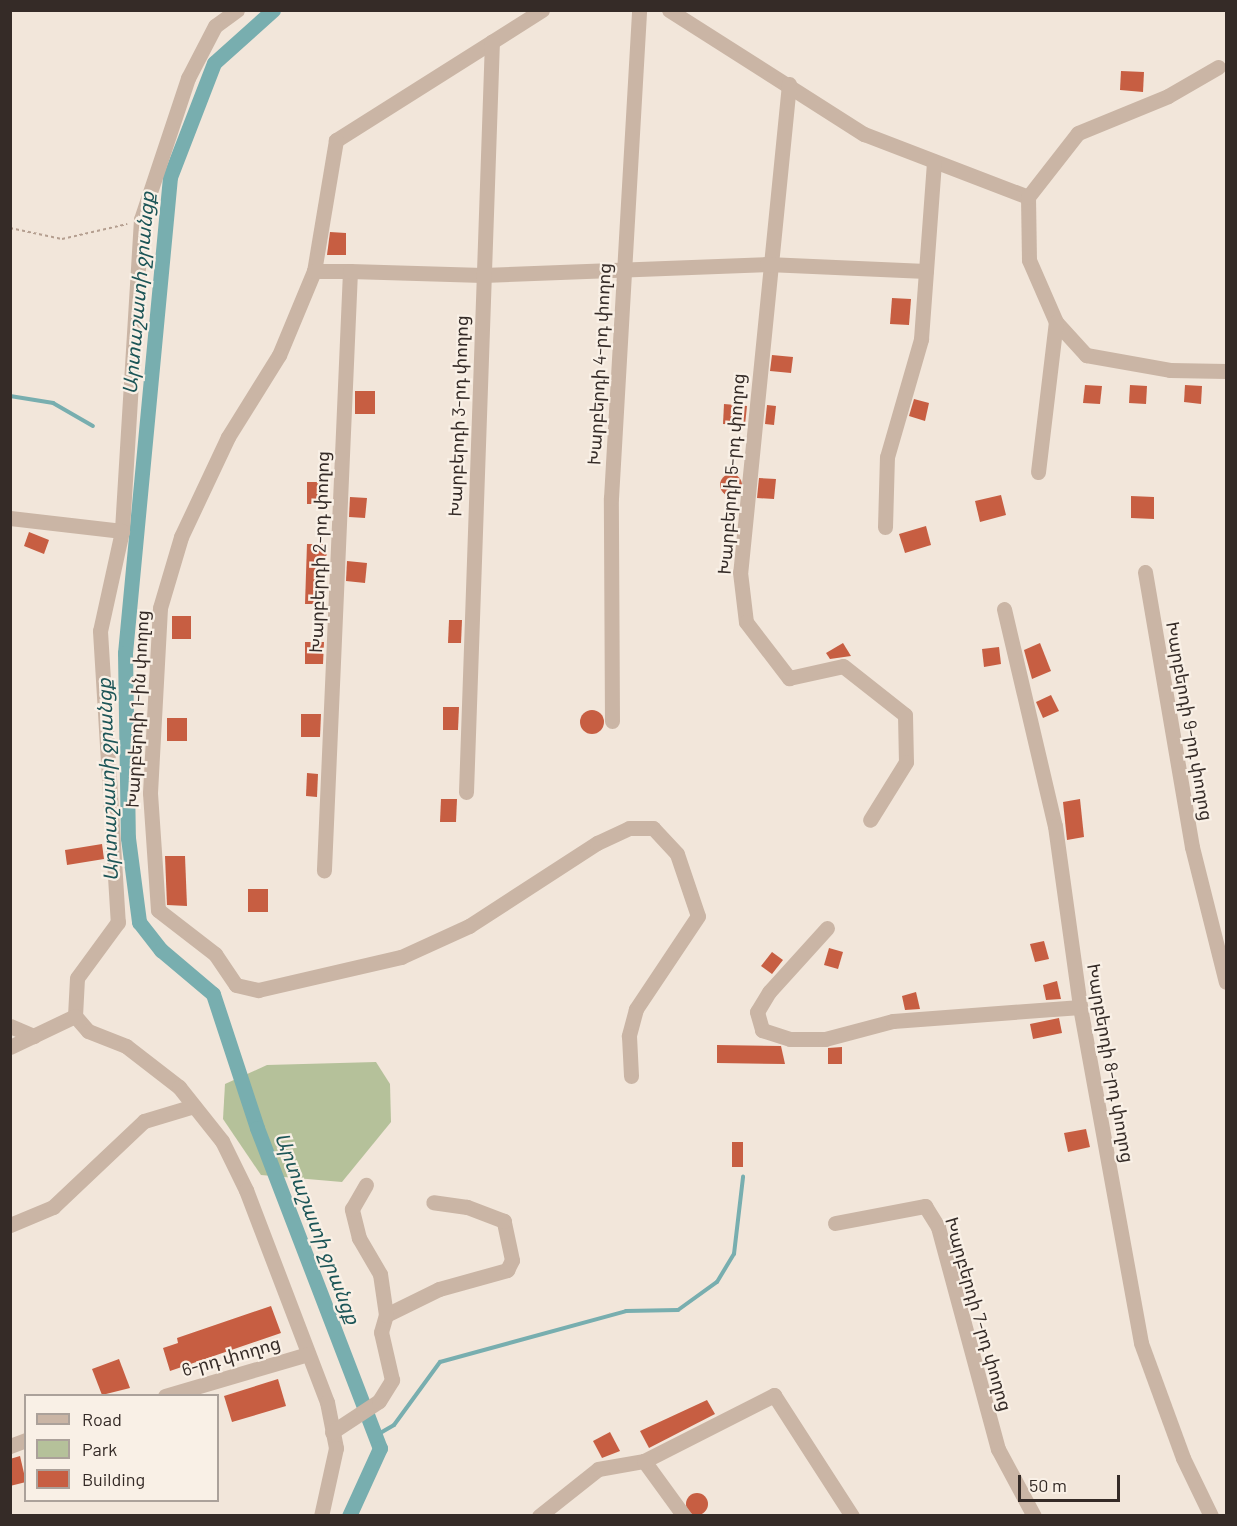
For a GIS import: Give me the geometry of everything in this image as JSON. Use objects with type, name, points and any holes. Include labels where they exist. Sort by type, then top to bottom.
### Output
[{"type":"street","points":[[237,10],[215,26],[188,78],[141,219],[122,531],[100,631],[118,922],[77,978],[75,1016],[88,1031],[126,1046],[180,1087],[222,1141],[246,1190],[308,1354],[332,1432],[336,1448],[321,1515]]},
{"type":"street","name":"Խարբերդի 1-ին փողոց","points":[[542,10],[336,140],[314,271],[279,355],[228,437],[181,537],[160,608],[150,793],[158,910],[215,954],[234,983],[256,990],[366,969],[435,943],[597,843],[647,826],[677,854],[698,916],[636,1008],[629,1036],[631,1076]]},
{"type":"street","name":"Խարբերդի 4-րդ փողոց","points":[[612,721],[607,619],[639,10]]},
{"type":"street","points":[[669,10],[789,84],[864,134],[1028,197]]},
{"type":"street","name":"Խարբերդի 3-րդ փողոց","points":[[466,792],[492,41]]},
{"type":"street","points":[[1218,67],[1168,96],[1078,133],[1028,197],[1029,260],[1056,322],[1086,355],[1170,370],[1227,371]]},
{"type":"street","name":"Խարբերդի 5-րդ փողոց","points":[[789,84],[767,264],[740,572],[746,622],[789,678],[843,666],[905,715],[906,762],[870,820]]},
{"type":"street","points":[[885,527],[887,457],[921,339],[934,161]]},
{"type":"street","points":[[314,271],[483,275],[624,272],[767,264],[926,271]]},
{"type":"street","name":"Խարբերդի 2-րդ փողոց","points":[[324,870],[350,271]]},
{"type":"street","points":[[1038,472],[1056,322]]},
{"type":"street","points":[[10,518],[122,531]]},
{"type":"street","name":"Խարբերդի 9-րդ փողոց","points":[[1145,572],[1192,847],[1227,982]]},
{"type":"street","name":"Խարբերդի 8-րդ փողոց","points":[[1004,609],[1055,826],[1080,1007],[1141,1343],[1183,1458],[1211,1515]]},
{"type":"street","points":[[827,928],[769,992],[757,1012],[762,1030],[790,1039],[825,1039],[893,1021],[1080,1007]]},
{"type":"street","points":[[10,1047],[75,1016]]},
{"type":"street","points":[[10,1026],[34,1036]]},
{"type":"street","points":[[10,1225],[53,1207],[144,1121],[194,1106]]},
{"type":"street","points":[[332,1432],[373,1406],[392,1380],[381,1332],[386,1315],[380,1274],[359,1238],[352,1209],[366,1185]]},
{"type":"street","points":[[386,1315],[439,1289],[507,1270],[512,1260],[504,1221],[467,1207],[433,1202]]},
{"type":"street","name":"Խարբերդի 7-րդ փողոց","points":[[835,1222],[925,1206],[938,1227],[998,1449],[1034,1515]]},
{"type":"street","name":"6-րդ փողոց","points":[[168,1394],[308,1354]]},
{"type":"street","points":[[539,1515],[555,1508],[598,1469],[644,1461],[774,1395],[852,1515]]},
{"type":"street","points":[[644,1461],[684,1515]]},
{"type":"path","points":[[10,228],[62,239],[141,219]]},
{"type":"green space","points":[[376,1062],[390,1084],[391,1122],[342,1182],[261,1175],[223,1119],[225,1084],[267,1065]]},
{"type":"building","points":[[1121,71],[1144,72],[1143,92],[1120,90]]},
{"type":"building","points":[[330,232],[346,233],[346,255],[327,255]]},
{"type":"building","points":[[892,298],[911,299],[909,325],[890,324]]},
{"type":"building","points":[[772,355],[793,357],[791,373],[770,371]]},
{"type":"building","points":[[1085,385],[1102,386],[1100,404],[1083,403]]},
{"type":"building","points":[[1130,385],[1147,386],[1146,404],[1129,403]]},
{"type":"building","points":[[1185,385],[1202,386],[1201,404],[1184,402]]},
{"type":"building","points":[[355,391],[375,391],[375,414],[355,414]]},
{"type":"building","points":[[914,399],[929,403],[925,421],[909,416]]},
{"type":"building","points":[[724,404],[747,406],[745,425],[723,424]]},
{"type":"building","points":[[767,405],[776,406],[774,425],[765,424]]},
{"type":"building","points":[[731,474],[739,477],[742,485],[739,493],[731,496],[723,493],[720,485],[723,477]]},
{"type":"building","points":[[759,478],[776,479],[774,499],[757,498]]},
{"type":"building","points":[[307,482],[327,482],[326,504],[307,504]]},
{"type":"building","points":[[1001,495],[1006,515],[980,522],[975,501]]},
{"type":"building","points":[[1131,496],[1154,497],[1154,519],[1131,518]]},
{"type":"building","points":[[350,497],[367,498],[365,518],[349,517]]},
{"type":"building","points":[[926,526],[931,545],[905,553],[899,534]]},
{"type":"building","points":[[29,532],[49,540],[44,554],[24,546]]},
{"type":"building","points":[[307,544],[327,544],[324,604],[305,604]]},
{"type":"building","points":[[347,561],[367,563],[365,583],[346,581]]},
{"type":"building","points":[[172,616],[191,616],[191,639],[172,639]]},
{"type":"building","points":[[449,620],[462,620],[461,643],[448,643]]},
{"type":"building","points":[[305,642],[324,642],[323,664],[305,664]]},
{"type":"building","points":[[843,643],[851,656],[830,659],[826,653]]},
{"type":"building","points":[[1040,643],[1051,671],[1032,679],[1024,650]]},
{"type":"building","points":[[999,647],[1001,664],[984,667],[982,649]]},
{"type":"building","points":[[1051,695],[1059,711],[1043,718],[1036,702]]},
{"type":"building","points":[[443,707],[459,707],[458,730],[443,730]]},
{"type":"building","points":[[592,710],[597,711],[603,717],[603,727],[597,733],[592,734],[587,733],[581,727],[580,722],[581,717],[587,711]]},
{"type":"building","points":[[301,714],[321,714],[320,737],[301,737]]},
{"type":"building","points":[[167,718],[187,718],[187,741],[167,741]]},
{"type":"building","points":[[307,773],[318,774],[317,797],[306,796]]},
{"type":"building","points":[[441,799],[457,799],[456,822],[440,822]]},
{"type":"building","points":[[1080,799],[1084,837],[1067,840],[1063,802]]},
{"type":"building","points":[[102,844],[104,859],[67,865],[65,850]]},
{"type":"building","points":[[165,856],[185,856],[187,906],[167,905]]},
{"type":"building","points":[[248,889],[268,889],[268,912],[248,912]]},
{"type":"building","points":[[1044,941],[1049,959],[1035,962],[1030,944]]},
{"type":"building","points":[[829,948],[843,952],[838,969],[824,965]]},
{"type":"building","points":[[772,952],[783,960],[772,974],[761,966]]},
{"type":"building","points":[[1057,981],[1061,999],[1046,1000],[1043,985]]},
{"type":"building","points":[[916,992],[920,1009],[905,1010],[902,996]]},
{"type":"building","points":[[1059,1018],[1062,1033],[1033,1039],[1030,1024]]},
{"type":"building","points":[[717,1045],[781,1046],[785,1064],[717,1063]]},
{"type":"building","points":[[842,1047],[842,1064],[828,1064],[828,1048]]},
{"type":"building","points":[[1086,1129],[1090,1147],[1068,1152],[1064,1133]]},
{"type":"building","points":[[732,1142],[743,1142],[743,1167],[732,1167]]},
{"type":"building","points":[[271,1306],[281,1333],[170,1371],[163,1348],[178,1343],[177,1338]]},
{"type":"building","points":[[119,1359],[130,1388],[102,1394],[92,1369]]},
{"type":"building","points":[[278,1379],[286,1406],[232,1422],[224,1396]]},
{"type":"building","points":[[707,1400],[715,1414],[649,1448],[640,1431]]},
{"type":"building","points":[[610,1432],[620,1451],[602,1458],[593,1441]]},
{"type":"building","points":[[20,1456],[24,1482],[10,1486],[10,1459]]},
{"type":"building","points":[[697,1493],[705,1496],[708,1504],[705,1512],[697,1515],[689,1512],[686,1504],[689,1496]]},
{"type":"waterway","name":"Արտաշատի ջրանցք","points":[[273,10],[214,63],[170,177],[125,653],[128,838],[139,922],[161,950],[213,994],[257,1128],[380,1448],[349,1516]]},
{"type":"waterway","points":[[10,396],[53,403],[93,426]]},
{"type":"waterway","points":[[375,1436],[394,1425],[440,1362],[626,1311],[678,1310],[717,1282],[734,1254],[743,1177]]}]
